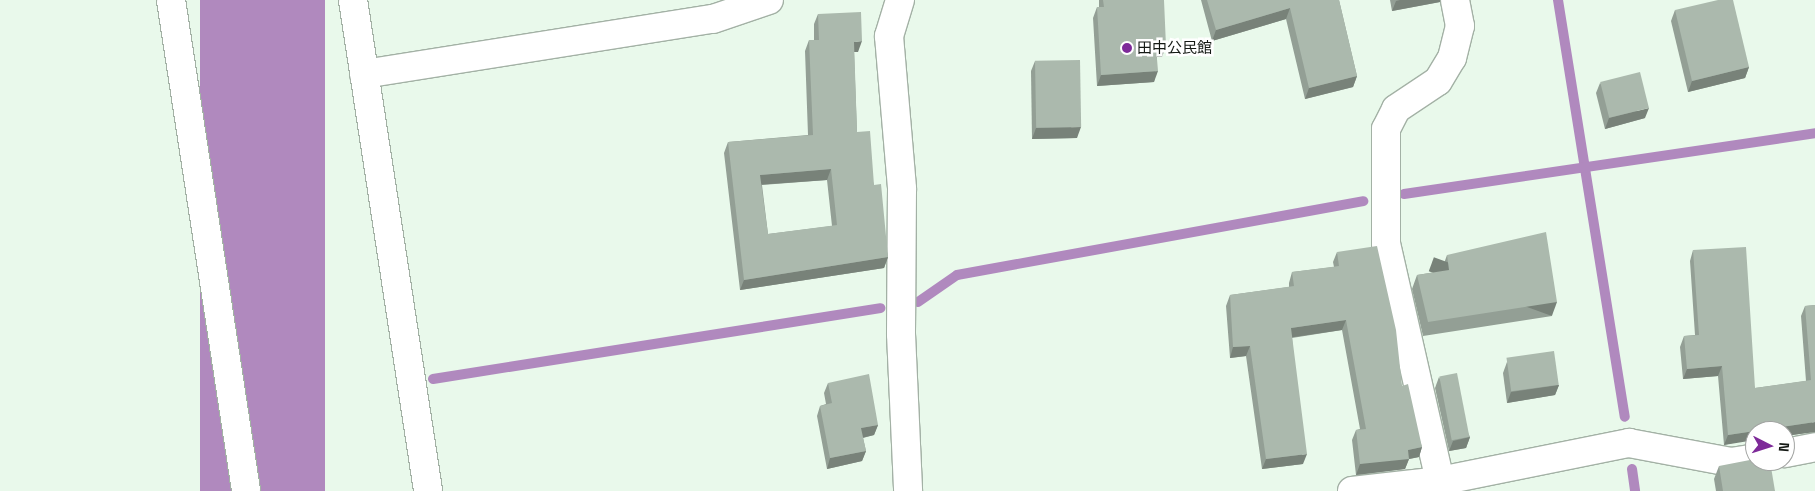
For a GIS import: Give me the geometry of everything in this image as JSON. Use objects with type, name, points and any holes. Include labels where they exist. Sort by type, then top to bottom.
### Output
[{"type":"street","points":[[171,0],[246,491]]},
{"type":"street","points":[[353,0],[428,491]]},
{"type":"street","points":[[364,74],[713,19],[770,0]]},
{"type":"street","points":[[900,0],[889,36],[902,189],[901,334],[908,491]]},
{"type":"street","points":[[1440,480],[1386,244],[1386,130],[1396,109],[1438,81],[1452,58],[1460,26],[1455,0]]},
{"type":"street","points":[[1352,491],[1440,480],[1629,443],[1730,462],[1745,460]]},
{"type":"street","points":[[1795,450],[1815,447]]},
{"type":"shaded area","points":[[200,0],[325,0],[325,491],[200,491]]},
{"type":"building","points":[[1103,0],[1164,0],[1166,46],[1156,47],[1158,71],[1101,75],[1097,7],[1104,7]]},
{"type":"building","points":[[1207,0],[1339,0],[1357,76],[1309,88],[1290,8],[1216,30]]},
{"type":"building","points":[[1718,0],[1733,0],[1749,67],[1692,81],[1675,10]]},
{"type":"building","points":[[861,12],[862,41],[854,42],[857,132],[870,131],[874,185],[881,184],[888,257],[744,280],[728,142],[813,135],[809,40],[819,40],[818,14]],"holes":[[[831,169],[837,225],[768,234],[760,175]]]},
{"type":"building","points":[[1080,60],[1081,127],[1036,128],[1035,61]]},
{"type":"building","points":[[1640,72],[1649,108],[1609,118],[1600,82]]},
{"type":"building","points":[[1546,232],[1557,302],[1428,322],[1417,275],[1449,270],[1447,255]]},
{"type":"building","points":[[1377,246],[1396,330],[1402,386],[1408,384],[1422,447],[1408,450],[1409,459],[1360,464],[1356,430],[1366,429],[1346,320],[1291,328],[1307,454],[1266,459],[1250,346],[1233,347],[1230,295],[1294,286],[1292,272],[1339,266],[1337,252]]},
{"type":"building","points":[[1746,247],[1755,388],[1811,380],[1805,306],[1815,305],[1815,422],[1795,425],[1795,421],[1745,421],[1745,432],[1728,435],[1722,366],[1687,369],[1684,336],[1699,335],[1693,250]]},
{"type":"building","points":[[1554,351],[1559,385],[1511,391],[1506,358]]},
{"type":"building","points":[[1457,373],[1469,437],[1452,440],[1439,376]]},
{"type":"building","points":[[869,374],[878,425],[861,428],[866,451],[830,458],[820,406],[832,403],[828,383]]},
{"type":"building","points":[[1745,461],[1745,471],[1772,471],[1775,491],[1723,491],[1719,466]]},
{"type":"waterway","points":[[1558,0],[1625,417]]},
{"type":"waterway","points":[[1404,194],[1815,133]]},
{"type":"waterway","points":[[918,302],[957,275],[1363,201]]},
{"type":"waterway","points":[[433,379],[880,308]]},
{"type":"waterway","points":[[1632,469],[1635,491]]},
{"type":"place","name":"田中公民館","points":[[1127,48]]}]
